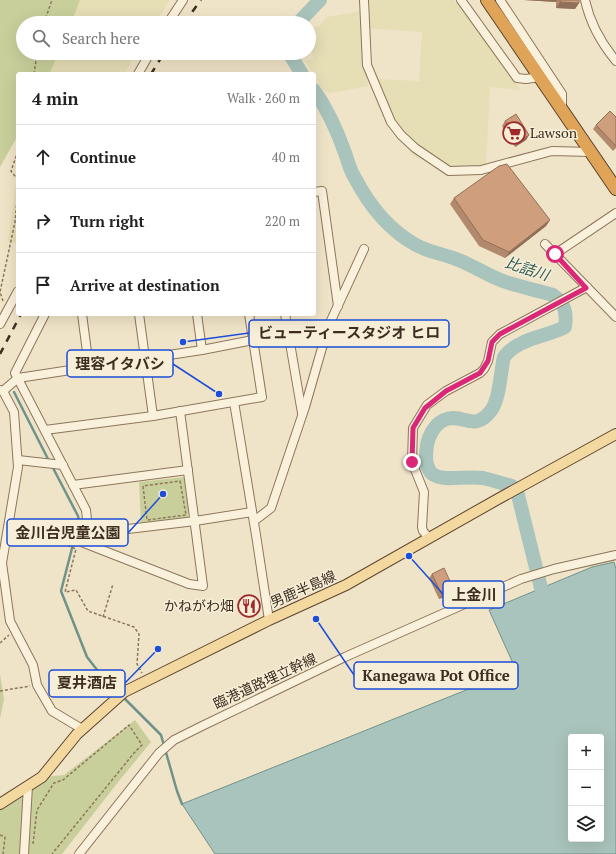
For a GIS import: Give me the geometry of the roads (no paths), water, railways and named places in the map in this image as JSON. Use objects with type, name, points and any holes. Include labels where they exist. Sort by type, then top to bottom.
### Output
[{"type":"highway","points":[[487,0],[616,189]]},
{"type":"main road","name":"男鹿半島線","points":[[0,804],[42,777],[82,729],[120,695],[146,680],[269,620],[346,585],[533,479],[616,434]]},
{"type":"street","points":[[172,16],[182,0]]},
{"type":"street","points":[[364,0],[367,65],[391,122],[401,135],[415,148],[449,171],[480,170],[552,151],[591,152]]},
{"type":"street","points":[[461,0],[517,78],[526,79],[540,77]]},
{"type":"street","points":[[500,0],[562,94],[562,110]]},
{"type":"street","points":[[585,0],[591,20],[601,41],[616,61]]},
{"type":"street","points":[[139,72],[146,60]]},
{"type":"street","points":[[316,192],[322,191],[338,306]]},
{"type":"street","points":[[555,254],[616,213]]},
{"type":"street","points":[[545,244],[586,288],[616,317]]},
{"type":"street","points":[[254,521],[272,508],[302,416],[328,327],[364,249]]},
{"type":"street","points":[[429,538],[423,531],[422,527],[424,492],[412,462],[412,435],[416,422],[427,405],[446,391],[480,373],[484,369],[488,361],[492,342],[500,334],[586,288]]},
{"type":"street","points":[[0,324],[16,295]]},
{"type":"street","points":[[44,316],[15,373],[86,510],[88,528],[84,543],[189,584],[203,586],[180,411]]},
{"type":"street","points":[[82,316],[89,367]]},
{"type":"street","points":[[139,316],[153,416]]},
{"type":"street","points":[[197,316],[202,350]]},
{"type":"street","points":[[45,430],[153,416],[262,397],[249,316]]},
{"type":"street","points":[[285,316],[302,416]]},
{"type":"street","points":[[82,729],[52,711],[37,685],[33,665],[10,621],[2,563],[18,460],[14,412],[1,390],[18,378],[202,350],[253,340]]},
{"type":"street","points":[[234,402],[269,620]]},
{"type":"street","points":[[18,460],[63,465]]},
{"type":"street","points":[[73,485],[188,470]]},
{"type":"street","points":[[86,534],[195,521],[252,512]]},
{"type":"street","name":"臨港道路埋立幹線","points":[[79,854],[159,753],[174,740],[345,657],[521,579],[554,569],[616,556]]},
{"type":"street","points":[[24,854],[28,786]]},
{"type":"water","points":[[614,562],[616,569],[616,854],[215,854],[182,804],[516,670],[489,610],[592,567]]},
{"type":"waterway","name":"比詰川","points":[[305,16],[320,0]]},
{"type":"waterway","name":"比詰川","points":[[293,60],[301,72]]},
{"type":"waterway","name":"比詰川","points":[[316,93],[332,120],[352,172],[361,188],[373,207],[397,232],[416,245],[462,261],[503,281],[553,295],[563,305],[566,317],[565,327],[524,342],[504,357],[498,395],[493,408],[489,413],[478,421],[456,418],[444,420],[433,430],[427,445],[426,460],[429,469],[434,475],[442,478],[483,478],[512,486],[518,495],[541,588]]},
{"type":"waterway","points":[[14,392],[49,461]]},
{"type":"waterway","points":[[52,466],[78,516],[79,521],[61,591],[87,657],[105,680],[119,693]]},
{"type":"waterway","points":[[122,696],[161,735],[182,804]]},
{"type":"railway","points":[[189,16],[201,0]]},
{"type":"railway","points":[[152,72],[160,60]]},
{"type":"railway","points":[[0,354],[20,316]]},
{"type":"place","name":"Lawson","points":[[514,133]]},
{"type":"place","name":"ビューティースタジオ ヒロ","points":[[183,342]]},
{"type":"place","name":"理容イタバシ","points":[[219,394]]},
{"type":"place","name":"金川台児童公園","points":[[163,494]]},
{"type":"place","name":"上金川","points":[[409,556]]},
{"type":"place","name":"かねがわ畑","points":[[249,606]]},
{"type":"place","name":"Kanegawa Pot Office","points":[[316,619]]},
{"type":"place","name":"夏井酒店","points":[[158,649]]}]
